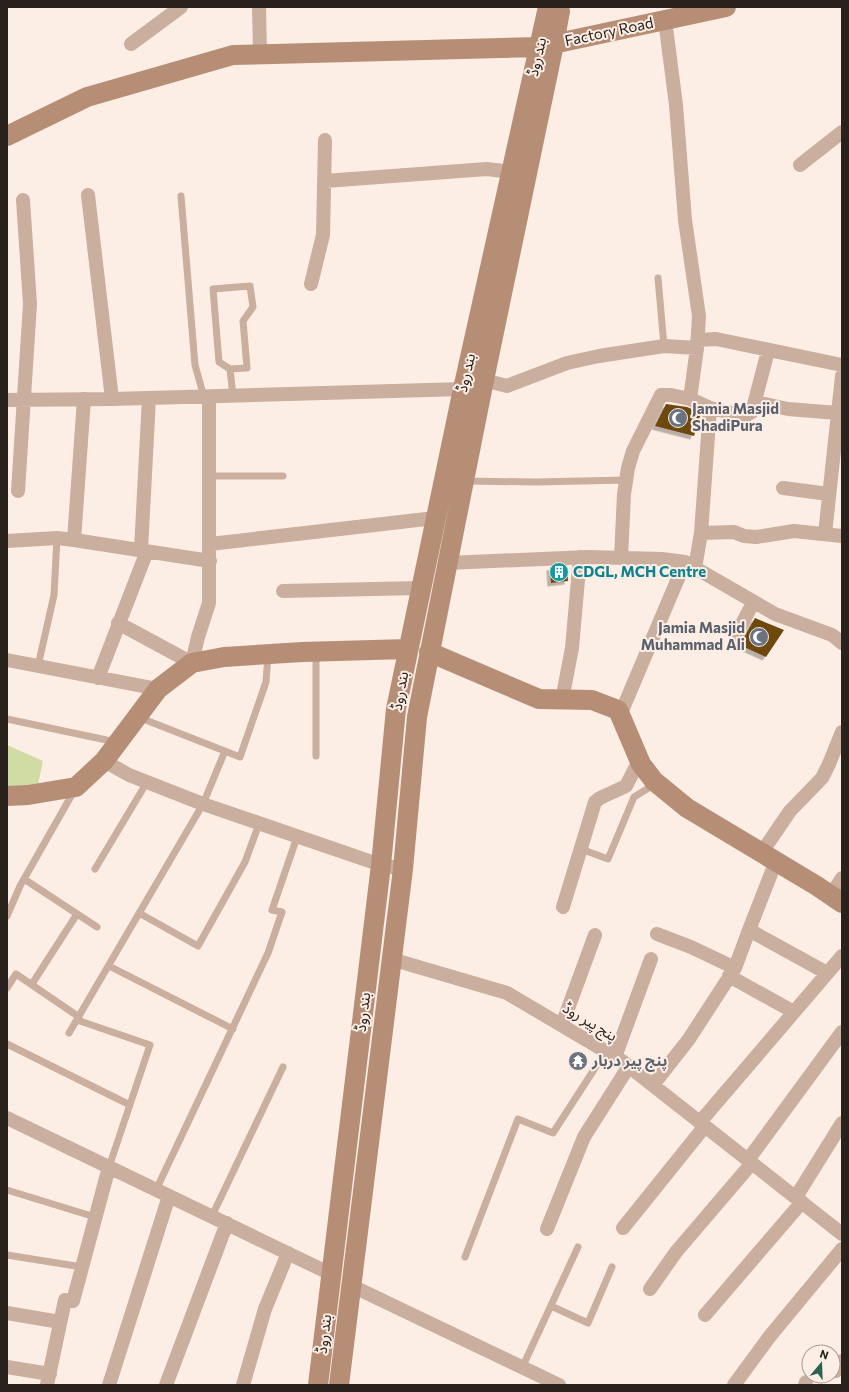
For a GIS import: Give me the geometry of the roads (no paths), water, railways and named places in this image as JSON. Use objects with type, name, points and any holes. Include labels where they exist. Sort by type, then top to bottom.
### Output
[{"type":"main road","name":"بند روڈ","points":[[339,1385],[350,1285],[403,869],[412,751],[429,652],[465,481],[547,46],[548,7]]},
{"type":"main road","name":"بند روڈ","points":[[318,1385],[381,865],[396,708],[420,588],[511,172],[547,46],[560,7]]},
{"type":"main road","name":"Factory Road","points":[[7,136],[87,97],[233,55],[260,53],[547,46],[675,15],[726,7]]},
{"type":"main road","points":[[7,796],[28,795],[76,787],[104,761],[119,743],[158,689],[192,663],[224,657],[268,654],[408,649]]},
{"type":"main road","points":[[429,652],[539,699],[592,700],[621,713],[639,761],[657,783],[687,808],[836,899]]},
{"type":"street","points":[[131,44],[181,7]]},
{"type":"street","points":[[259,7],[260,53]]},
{"type":"street","points":[[675,15],[676,106],[684,220],[699,316],[690,400]]},
{"type":"street","points":[[800,165],[842,132]]},
{"type":"street","points":[[311,284],[323,235],[325,140]]},
{"type":"street","points":[[325,181],[487,169],[511,172]]},
{"type":"street","points":[[88,195],[112,399]]},
{"type":"street","points":[[18,491],[30,304],[23,200]]},
{"type":"street","points":[[484,380],[507,386],[567,363],[664,346],[697,344],[716,339],[842,365]]},
{"type":"street","points":[[621,558],[627,480],[633,451],[661,395],[671,395],[690,400],[710,408],[745,416],[752,412],[768,350]]},
{"type":"street","points":[[825,534],[834,492],[838,413],[842,376]]},
{"type":"street","points":[[7,400],[84,400],[463,389]]},
{"type":"street","points":[[118,622],[192,663],[198,637],[210,603],[209,476],[206,397]]},
{"type":"street","points":[[98,678],[144,551],[149,398]]},
{"type":"street","points":[[74,540],[84,400]]},
{"type":"street","points":[[755,402],[788,408],[838,413]]},
{"type":"street","points":[[621,713],[690,565],[701,533],[710,408]]},
{"type":"street","points":[[783,488],[834,492]]},
{"type":"street","points":[[210,544],[436,518]]},
{"type":"street","points":[[701,533],[734,532],[744,536],[756,537],[794,531],[842,536]]},
{"type":"street","points":[[7,541],[57,538],[210,561]]},
{"type":"street","points":[[562,700],[572,648],[580,558]]},
{"type":"street","points":[[447,563],[621,558],[690,565],[775,614],[832,635],[842,643]]},
{"type":"street","points":[[283,591],[420,588]]},
{"type":"street","points":[[736,635],[753,602]]},
{"type":"street","points":[[7,660],[158,689]]},
{"type":"street","points":[[653,1086],[690,1039],[732,972],[749,930],[769,857],[790,811],[822,778],[842,732]]},
{"type":"street","points":[[104,761],[129,775],[203,804],[381,865],[403,869]]},
{"type":"street","points":[[563,907],[595,802],[600,798],[626,786],[632,779],[639,761]]},
{"type":"street","points":[[836,899],[842,878]]},
{"type":"street","points":[[749,930],[827,973]]},
{"type":"street","points":[[657,934],[691,947],[794,1012]]},
{"type":"street","points":[[562,1025],[595,935]]},
{"type":"street","points":[[623,1228],[702,1124],[842,956]]},
{"type":"street","name":"پنج پیر روڈ","points":[[391,959],[507,993],[611,1054],[629,1066],[799,1200],[841,1230]]},
{"type":"street","points":[[611,1054],[651,959]]},
{"type":"street","points":[[650,1288],[676,1252],[750,1162],[842,1032]]},
{"type":"street","points":[[547,1229],[584,1137],[629,1066]]},
{"type":"street","points":[[8,1122],[109,1167],[331,1274]]},
{"type":"street","points":[[706,1315],[799,1200],[842,1123]]},
{"type":"street","points":[[7,1367],[48,1379],[65,1300],[73,1301],[109,1167]]},
{"type":"street","points":[[109,1385],[163,1193]]},
{"type":"street","points":[[166,1385],[227,1224]]},
{"type":"street","points":[[734,1385],[770,1336],[842,1249]]},
{"type":"street","points":[[243,1385],[265,1309],[288,1253]]},
{"type":"street","points":[[350,1285],[559,1385]]},
{"type":"street","points":[[7,1313],[60,1322]]},
{"type":"lane","points":[[181,196],[195,365],[206,397]]},
{"type":"lane","points":[[658,278],[664,346]]},
{"type":"lane","points":[[250,286],[253,307],[243,321],[247,368],[230,369],[219,362],[213,289],[250,286]]},
{"type":"lane","points":[[230,369],[233,396]]},
{"type":"lane","points":[[209,476],[283,476]]},
{"type":"lane","points":[[465,481],[536,482],[627,480]]},
{"type":"lane","points":[[38,666],[54,595],[57,538]]},
{"type":"lane","points":[[316,652],[316,756]]},
{"type":"lane","points":[[138,717],[240,757],[266,682],[268,654]]},
{"type":"lane","points":[[7,719],[119,743]]},
{"type":"lane","points":[[70,1033],[203,804],[225,751]]},
{"type":"lane","points":[[95,869],[147,782]]},
{"type":"lane","points":[[580,849],[608,859],[634,797],[657,783]]},
{"type":"lane","points":[[7,916],[9,906],[76,787]]},
{"type":"lane","points":[[139,913],[198,946],[245,862],[259,824]]},
{"type":"lane","points":[[163,1193],[233,1029],[266,959],[282,912],[272,910],[297,837]]},
{"type":"lane","points":[[24,879],[97,927]]},
{"type":"lane","points":[[32,984],[77,914]]},
{"type":"lane","points":[[109,966],[233,1029]]},
{"type":"lane","points":[[7,988],[16,974],[78,1018],[150,1046],[109,1167]]},
{"type":"lane","points":[[7,1044],[130,1105]]},
{"type":"lane","points":[[465,1257],[518,1119],[553,1133],[611,1054]]},
{"type":"lane","points":[[212,1216],[283,1067]]},
{"type":"lane","points":[[7,1190],[96,1217]]},
{"type":"lane","points":[[522,1368],[578,1247]]},
{"type":"lane","points":[[7,1254],[82,1267]]},
{"type":"lane","points":[[551,1306],[588,1323],[612,1268]]},
{"type":"place","name":"Jamia Masjid ShadiPura","points":[[678,418]]},
{"type":"place","name":"CDGL, MCH Centre","points":[[559,572]]},
{"type":"place","name":"Jamia Masjid Muhammad Ali","points":[[759,637]]},
{"type":"place","name":"پنج پیر دربار","points":[[578,1061]]}]
